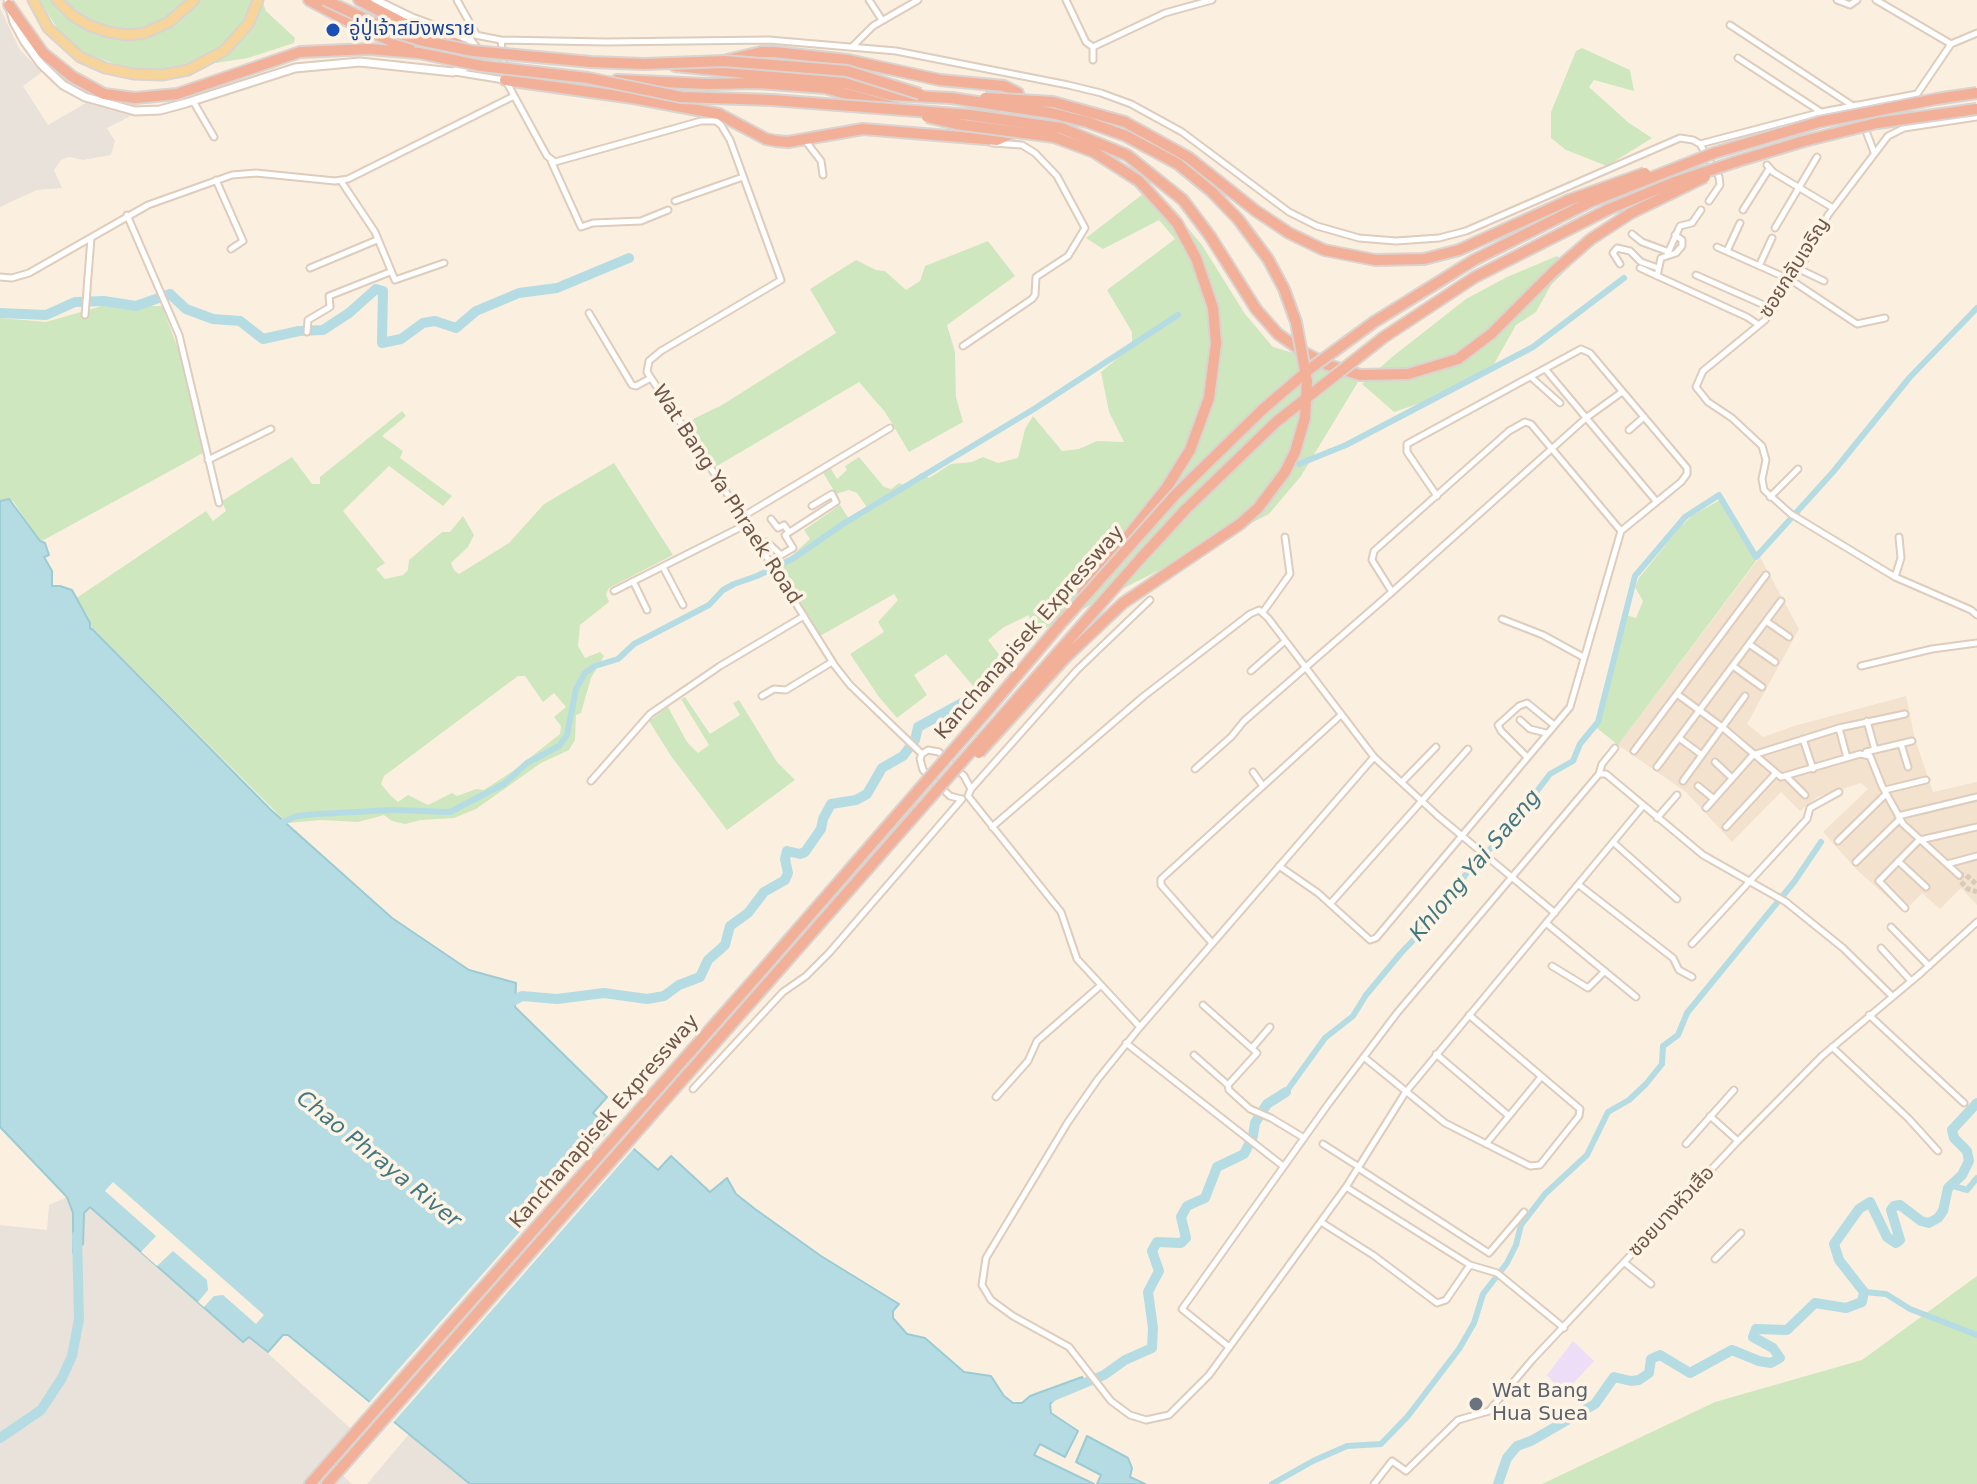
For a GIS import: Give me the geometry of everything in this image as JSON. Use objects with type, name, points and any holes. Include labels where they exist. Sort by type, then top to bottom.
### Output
[{"type":"highway","points":[[309,0],[361,28],[419,53]]},
{"type":"highway","points":[[325,0],[391,31],[473,51],[845,83],[890,95],[920,94],[951,98],[1051,113],[1087,122],[1126,136],[1178,164],[1211,191],[1254,238],[1284,289],[1305,360],[1307,401],[1295,452],[1273,491],[1240,524],[1150,583],[1094,629],[896,837]]},
{"type":"highway","points":[[359,0],[403,23],[473,51]]},
{"type":"highway","points":[[9,3],[43,53],[73,77],[104,94],[135,98],[177,94],[300,52],[369,49],[419,53],[493,68],[588,78],[691,84],[769,83],[825,88],[956,124],[1054,137],[1110,161],[1139,181],[1171,215],[1196,258],[1209,291],[1215,326],[1215,360],[1209,398],[1198,433],[1167,487],[1063,621]]},
{"type":"highway","points":[[505,80],[701,110],[728,117],[766,139],[788,142],[863,129],[997,140],[1013,133],[1018,93],[1004,86],[921,76],[863,62],[774,52],[724,61]]},
{"type":"highway","points":[[645,64],[724,61],[847,71],[920,94]]},
{"type":"highway","points":[[588,78],[681,97],[772,100],[970,115],[1061,128],[1127,155],[1183,200],[1210,236],[1256,309],[1278,334],[1328,365],[1360,375],[1424,371],[1458,359],[1491,334],[1553,272],[1601,232],[1643,206],[1735,162]]},
{"type":"highway","name":"Kanchanapisek Expressway","points":[[310,1484],[1175,495],[1252,419],[1311,368],[1427,287],[1592,201],[1714,153],[1819,122],[1977,93]]},
{"type":"highway","points":[[951,98],[1053,102],[1125,122],[1178,151],[1256,211],[1305,242],[1342,255],[1375,260],[1424,259],[1459,250],[1588,192],[1714,153]]},
{"type":"highway","name":"Kanchanapisek Expressway","points":[[327,1484],[1186,509],[1276,422],[1323,383],[1435,301],[1512,256],[1609,209],[1735,162],[1877,123],[1977,109]]},
{"type":"main road","points":[[33,0],[48,28],[80,57],[105,68],[133,74],[162,75],[188,70],[224,51],[249,23],[258,0]]},
{"type":"main road","points":[[57,0],[88,25],[108,32],[145,33],[169,22],[194,0]]},
{"type":"street","points":[[375,0],[412,18],[450,30],[501,40],[769,40],[896,51],[1039,79],[1118,99],[1182,132],[1289,212],[1317,226],[1359,238],[1396,241],[1466,231],[1680,138],[1700,144],[1720,181],[1709,201]]},
{"type":"street","points":[[457,0],[476,35]]},
{"type":"street","points":[[869,0],[882,20]]},
{"type":"street","points":[[901,0],[905,7]]},
{"type":"street","points":[[852,47],[882,20],[918,0]]},
{"type":"street","points":[[1066,0],[1086,42],[1093,47]]},
{"type":"street","points":[[1093,47],[1165,13],[1212,0]]},
{"type":"street","points":[[1837,0],[1850,5],[1857,0]]},
{"type":"street","points":[[1876,0],[1951,44]]},
{"type":"street","points":[[9,3],[14,22],[25,42],[41,64],[63,85],[85,97],[135,111],[160,110],[295,68],[328,64],[382,64],[505,80]]},
{"type":"street","points":[[1730,25],[1854,105],[1875,153]]},
{"type":"street","points":[[450,30],[469,39],[477,49],[475,61],[453,72]]},
{"type":"street","points":[[1700,144],[1822,112],[1917,94],[1951,44],[1977,33]]},
{"type":"street","points":[[501,40],[505,80],[550,160],[581,227],[593,223],[641,221],[668,210]]},
{"type":"street","points":[[1093,47],[1093,60]]},
{"type":"street","points":[[1738,58],[1822,112]]},
{"type":"street","points":[[0,277],[12,278],[29,273],[127,215],[216,180],[246,173],[341,181],[514,96]]},
{"type":"street","points":[[193,101],[214,137]]},
{"type":"street","name":"ซอยกลับเจริญ","points":[[1770,497],[1762,484],[1766,460],[1762,446],[1732,418],[1708,402],[1696,387],[1703,371],[1759,325],[1773,309],[1833,208],[1888,136],[1897,130],[1977,117]]},
{"type":"street","name":"Wat Bang Ya Phraek Road","points":[[550,160],[562,162],[708,120],[721,125],[730,140],[781,280],[661,351],[649,361],[647,372],[747,524],[832,662],[850,685],[922,754]]},
{"type":"street","points":[[804,139],[821,161],[823,175]]},
{"type":"street","points":[[963,346],[1032,299],[1036,277],[1068,256],[1085,228],[1058,183],[1057,176],[1035,153],[1022,145],[997,145],[983,139]]},
{"type":"street","points":[[1775,228],[1817,157]]},
{"type":"street","points":[[1743,210],[1768,167],[1833,208]]},
{"type":"street","points":[[675,201],[743,177]]},
{"type":"street","points":[[216,180],[243,241],[231,249]]},
{"type":"street","points":[[341,181],[377,240],[393,278],[398,280],[444,263]]},
{"type":"street","points":[[1668,254],[1680,226],[1692,223],[1701,210]]},
{"type":"street","points":[[127,215],[179,335],[219,503]]},
{"type":"street","points":[[1727,251],[1740,223]]},
{"type":"street","points":[[1632,234],[1668,254]]},
{"type":"street","points":[[1657,272],[1661,258],[1676,253],[1682,246],[1682,240],[1675,235]]},
{"type":"street","points":[[85,313],[91,237]]},
{"type":"street","points":[[1759,266],[1772,238]]},
{"type":"street","points":[[310,268],[377,240]]},
{"type":"street","points":[[1717,247],[1791,280],[1857,324],[1885,318]]},
{"type":"street","points":[[1620,264],[1613,253],[1617,248],[1630,251],[1657,272],[1759,325]]},
{"type":"street","points":[[1640,268],[1657,272]]},
{"type":"street","points":[[1799,269],[1824,281]]},
{"type":"street","points":[[307,332],[310,317],[329,308],[331,295],[390,272]]},
{"type":"street","points":[[1696,275],[1773,309]]},
{"type":"street","points":[[589,313],[632,385],[651,378]]},
{"type":"street","points":[[1279,866],[1373,940],[1570,707],[1621,531],[1681,482],[1687,468],[1581,349],[1407,444],[1405,448],[1409,457],[1437,496]]},
{"type":"street","points":[[1546,370],[1656,501]]},
{"type":"street","points":[[1532,378],[1560,403]]},
{"type":"street","points":[[1195,769],[1304,667],[1586,418],[1622,392]]},
{"type":"street","points":[[1629,430],[1644,417]]},
{"type":"street","points":[[1392,592],[1372,560],[1374,551],[1509,431],[1525,422],[1531,424],[1621,531]]},
{"type":"street","points":[[742,517],[890,428]]},
{"type":"street","points":[[208,460],[271,429]]},
{"type":"street","points":[[1798,469],[1770,497],[1794,516],[1895,577],[1977,615]]},
{"type":"street","points":[[759,545],[767,542],[781,555],[793,548],[785,535],[836,502],[832,494],[812,506]]},
{"type":"street","points":[[771,519],[778,528],[784,525],[789,532]]},
{"type":"street","points":[[614,591],[747,524]]},
{"type":"street","points":[[1263,612],[1290,574],[1285,537]]},
{"type":"street","points":[[1895,577],[1901,558],[1899,537]]},
{"type":"street","points":[[663,567],[683,605]]},
{"type":"street","points":[[1634,751],[1766,575]]},
{"type":"street","points":[[633,581],[647,610]]},
{"type":"street","points":[[693,1089],[783,992],[806,976],[829,953],[1077,670],[1150,600]]},
{"type":"street","points":[[1657,767],[1781,601]]},
{"type":"street","points":[[992,827],[1144,696],[1259,610],[1374,757],[1487,858],[1555,913]]},
{"type":"street","points":[[591,781],[650,714],[720,666],[804,616]]},
{"type":"street","points":[[1502,619],[1543,635],[1583,657]]},
{"type":"street","points":[[1766,621],[1789,637]]},
{"type":"street","points":[[1251,671],[1285,641]]},
{"type":"street","points":[[1861,666],[1932,649],[1977,643]]},
{"type":"street","points":[[1749,644],[1775,662]]},
{"type":"street","points":[[762,696],[774,689],[786,690],[832,662]]},
{"type":"street","points":[[1733,666],[1762,687]]},
{"type":"street","points":[[1677,694],[1722,727],[1775,774],[1787,777],[1805,795]]},
{"type":"street","points":[[1683,781],[1745,696]]},
{"type":"street","points":[[1527,757],[1498,728],[1501,722],[1527,703],[1554,725]]},
{"type":"street","points":[[1706,808],[1753,755],[1839,728],[1905,714]]},
{"type":"street","points":[[1212,943],[1160,882],[1341,715]]},
{"type":"street","points":[[1520,720],[1530,729],[1547,733]]},
{"type":"street","points":[[1867,721],[1875,750]]},
{"type":"street","points":[[1839,728],[1847,758]]},
{"type":"street","points":[[1679,738],[1702,755]]},
{"type":"street","points":[[1803,739],[1813,769]]},
{"type":"street","points":[[1787,777],[1912,741]]},
{"type":"street","points":[[1901,744],[1908,767]]},
{"type":"street","points":[[1402,782],[1436,747]]},
{"type":"street","points":[[1229,1347],[1182,1309],[1397,1013],[1599,774],[1602,764],[1615,748]]},
{"type":"street","points":[[1330,904],[1468,749]]},
{"type":"street","name":"Wat Bang Ya Phraek Road","points":[[922,754],[933,750],[945,755],[971,789]]},
{"type":"street","name":"Wat Bang Ya Phraek Road","points":[[922,754],[923,770],[950,796],[957,800],[965,798],[1061,912],[1077,959],[1140,1027]]},
{"type":"street","points":[[1860,754],[1873,759],[1885,792],[1899,817],[1959,875]]},
{"type":"street","points":[[1374,757],[1126,1043],[1068,1122],[995,1242],[983,1269],[982,1285],[991,1300],[1069,1347],[1111,1401],[1130,1415],[1146,1420],[1169,1415],[1203,1382],[1346,1187],[1405,1093],[1643,806]]},
{"type":"street","points":[[1715,762],[1732,778]]},
{"type":"street","points":[[1253,772],[1263,786]]},
{"type":"street","points":[[1599,774],[1606,774],[1703,855],[1786,902],[1843,948],[1892,996]]},
{"type":"street","points":[[1726,827],[1775,774]]},
{"type":"street","points":[[1838,841],[1885,792],[1926,780]]},
{"type":"street","points":[[1698,786],[1714,799]]},
{"type":"street","points":[[1692,944],[1807,819],[1810,808],[1839,792]]},
{"type":"street","points":[[1657,818],[1677,795]]},
{"type":"street","points":[[1856,862],[1899,817],[1977,797]]},
{"type":"street","points":[[1905,908],[1879,883],[1880,879],[1920,840],[1977,827]]},
{"type":"street","points":[[1614,843],[1677,899]]},
{"type":"street","points":[[1946,864],[1977,856]]},
{"type":"street","points":[[1898,861],[1926,887]]},
{"type":"street","points":[[1579,885],[1673,958],[1676,968],[1692,977]]},
{"type":"street","name":"ซอยบางหัวเสือ","points":[[1374,1484],[1392,1461],[1406,1471],[1458,1420],[1489,1411],[1532,1360],[1738,1141],[1832,1047],[1977,922]]},
{"type":"street","points":[[1546,923],[1636,997]]},
{"type":"street","points":[[1891,927],[1929,966]]},
{"type":"street","points":[[1881,948],[1911,981]]},
{"type":"street","points":[[1552,966],[1588,988],[1605,971]]},
{"type":"street","points":[[996,1097],[1028,1061],[1037,1041],[1100,986]]},
{"type":"street","points":[[1203,1005],[1257,1052],[1257,1056],[1228,1085]]},
{"type":"street","points":[[1365,1058],[1445,1123],[1530,1166],[1537,1166],[1581,1113],[1578,1107],[1469,1015]]},
{"type":"street","points":[[1869,1015],[1964,1103]]},
{"type":"street","points":[[1252,1048],[1270,1027]]},
{"type":"street","points":[[1126,1043],[1283,1166]]},
{"type":"street","points":[[1832,1047],[1908,1118],[1938,1151]]},
{"type":"street","points":[[1436,1054],[1509,1116]]},
{"type":"street","points":[[1194,1055],[1256,1113],[1304,1138]]},
{"type":"street","points":[[1486,1144],[1541,1077]]},
{"type":"street","points":[[1686,1144],[1734,1090]]},
{"type":"street","points":[[1710,1116],[1738,1141]]},
{"type":"street","points":[[1323,1144],[1489,1253],[1524,1212]]},
{"type":"street","points":[[1346,1187],[1470,1265],[1497,1273],[1564,1328]]},
{"type":"street","points":[[1321,1222],[1373,1255],[1437,1303],[1446,1300],[1470,1265]]},
{"type":"street","points":[[1715,1259],[1741,1233]]},
{"type":"street","points":[[1625,1263],[1651,1284]]},
{"type":"shaded area","points":[[0,8],[20,50],[42,72],[23,86],[48,125],[86,103],[131,116],[107,128],[115,141],[111,155],[61,160],[54,170],[62,188],[37,190],[0,207]]},
{"type":"shaded area","points":[[1760,557],[1799,629],[1747,724],[1763,737],[1906,696],[1915,739],[1933,792],[1977,782],[1977,905],[1961,888],[1940,909],[1922,893],[1904,912],[1857,870],[1823,832],[1868,789],[1861,783],[1817,797],[1800,811],[1781,792],[1732,842],[1686,792],[1618,745]]},
{"type":"shaded area","points":[[67,1197],[73,1213],[73,1252],[83,1244],[84,1213],[90,1207],[243,1342],[249,1336],[361,1438],[336,1469],[352,1484],[0,1484],[0,1225],[47,1230],[49,1205]]},
{"type":"shaded area","points":[[1573,1341],[1594,1361],[1559,1399],[1552,1391],[1557,1386],[1547,1375]]},
{"type":"shaded area","points":[[409,1434],[470,1484],[367,1484]]},
{"type":"green space","points":[[39,0],[262,0],[266,11],[295,38],[294,43],[248,58],[144,74],[70,48]]},
{"type":"green space","points":[[1582,48],[1630,70],[1634,91],[1594,80],[1589,87],[1629,123],[1652,138],[1607,166],[1566,150],[1551,138],[1551,112],[1576,51]]},
{"type":"green space","points":[[1148,190],[1183,222],[1202,245],[1245,314],[1273,347],[1304,356],[1358,382],[1301,476],[1269,514],[1032,635],[1029,615],[1004,627],[988,640],[1010,669],[984,699],[946,654],[914,675],[927,695],[897,718],[850,654],[884,632],[878,622],[898,600],[894,594],[820,636],[778,568],[810,539],[804,530],[840,505],[854,520],[868,509],[857,493],[849,490],[836,494],[822,471],[830,467],[837,479],[847,470],[845,466],[859,457],[884,487],[891,489],[899,483],[904,485],[921,473],[929,478],[951,464],[972,462],[983,457],[998,463],[1018,458],[1025,429],[1033,416],[1062,451],[1079,449],[1097,441],[1124,442],[1109,412],[1101,372],[1132,346],[1132,332],[1107,290],[1175,239],[1159,220],[1103,249],[1086,238]]},
{"type":"green space","points":[[988,241],[1015,276],[947,325],[955,352],[956,397],[963,422],[909,452],[885,412],[859,382],[712,469],[685,423],[722,405],[836,333],[810,289],[856,260],[885,271],[906,290],[920,281],[925,266]]},
{"type":"green space","points":[[1557,256],[1570,266],[1551,285],[1536,312],[1516,325],[1494,364],[1435,398],[1394,412],[1362,384],[1466,299]]},
{"type":"green space","points":[[102,306],[162,306],[180,354],[203,453],[40,542],[13,501],[0,501],[0,318],[46,322]]},
{"type":"green space","points":[[402,411],[406,416],[382,436],[403,451],[400,458],[452,496],[443,506],[389,466],[343,511],[385,563],[376,569],[385,579],[403,575],[408,570],[409,560],[442,532],[450,532],[463,516],[474,535],[468,547],[451,563],[459,574],[509,543],[544,504],[614,463],[673,555],[609,588],[606,594],[609,602],[580,625],[578,646],[585,658],[600,652],[604,656],[591,678],[581,713],[576,715],[575,740],[569,750],[541,763],[476,809],[454,818],[405,824],[384,815],[358,822],[321,820],[287,823],[93,629],[90,630],[75,599],[206,511],[213,521],[226,511],[222,501],[292,457],[312,484],[320,484],[320,477]],"holes":[[[518,676],[525,676],[543,702],[554,693],[566,707],[554,717],[561,726],[560,734],[513,771],[484,790],[476,789],[457,796],[452,793],[428,805],[408,795],[398,802],[381,784],[384,776]]]},
{"type":"green space","points":[[1720,500],[1756,561],[1618,745],[1597,728],[1626,615],[1636,618],[1643,601],[1635,587],[1681,526],[1693,515]]},
{"type":"green space","points":[[685,697],[710,734],[740,715],[733,703],[739,700],[777,762],[795,780],[727,830],[671,756],[649,721],[668,707],[687,742],[698,753],[709,745],[681,699]]},
{"type":"green space","points":[[1977,1276],[1977,1484],[1542,1484],[1715,1402],[1862,1360]]},
{"type":"water","name":"Chao Phraya River","points":[[9,499],[40,541],[45,543],[49,555],[44,557],[52,571],[52,586],[72,590],[90,623],[90,629],[270,809],[392,918],[469,970],[516,983],[515,1007],[607,1097],[593,1113],[658,1170],[671,1156],[710,1192],[727,1178],[736,1194],[755,1209],[821,1256],[899,1304],[893,1311],[893,1318],[907,1334],[925,1338],[964,1372],[991,1376],[1004,1396],[1013,1403],[1022,1403],[1030,1396],[1082,1377],[1086,1384],[1061,1393],[1050,1404],[1051,1413],[1078,1431],[1065,1457],[1040,1444],[1034,1455],[1094,1484],[470,1484],[288,1335],[283,1335],[268,1352],[249,1337],[243,1342],[90,1207],[84,1213],[83,1244],[73,1253],[73,1213],[67,1197],[0,1127],[0,501]]},
{"type":"water","points":[[1087,1436],[1128,1458],[1132,1468],[1130,1477],[1145,1484],[1097,1484],[1101,1475],[1076,1462]]},
{"type":"pier","points":[[613,1126],[636,1146],[391,1425],[367,1405]]},
{"type":"pier","points":[[113,1182],[264,1315],[256,1324],[223,1295],[214,1296],[204,1307],[198,1302],[208,1290],[207,1280],[173,1251],[157,1266],[141,1252],[156,1236],[105,1191]]},
{"type":"waterway","points":[[0,313],[46,315],[75,302],[104,301],[136,306],[170,294],[186,309],[213,319],[240,321],[263,339],[299,331],[323,330],[349,313],[376,289],[383,291],[382,343],[401,339],[423,323],[435,321],[456,328],[476,311],[519,293],[557,288],[629,258]]},
{"type":"waterway","points":[[1299,464],[1346,445],[1533,347],[1624,278]]},
{"type":"waterway","name":"Khlong Yai Saeng","points":[[1286,1092],[1325,1038],[1353,1016],[1366,995],[1438,914],[1468,871],[1533,806],[1537,791],[1550,774],[1573,761],[1580,744],[1598,722],[1635,576],[1685,517],[1719,495],[1756,557],[1833,472],[1910,377],[1977,308]]},
{"type":"waterway","points":[[278,824],[297,816],[317,814],[393,810],[450,812],[504,784],[527,763],[559,746],[567,735],[576,689],[585,673],[595,666],[618,659],[634,644],[709,605],[723,590],[734,584],[794,558],[843,524],[1034,409],[1178,315]]},
{"type":"waterway","points":[[505,1005],[522,996],[557,999],[604,993],[647,999],[664,996],[679,985],[700,977],[708,960],[725,945],[730,926],[748,913],[764,892],[785,880],[788,873],[787,851],[805,852],[821,829],[831,804],[856,800],[867,794],[882,768],[903,756],[915,740],[918,727],[962,703],[989,683],[1032,635]]},
{"type":"waterway","points":[[1272,1484],[1347,1446],[1381,1444],[1408,1416],[1459,1349],[1474,1323],[1483,1294],[1507,1263],[1521,1225],[1545,1194],[1587,1155],[1608,1112],[1629,1100],[1662,1064],[1663,1046],[1678,1035],[1687,1013],[1794,882],[1821,842]]},
{"type":"waterway","name":"Khlong Yai Saeng","points":[[1051,1397],[1104,1375],[1125,1360],[1152,1348],[1153,1328],[1148,1292],[1159,1271],[1152,1251],[1157,1242],[1181,1243],[1186,1238],[1181,1217],[1187,1206],[1205,1198],[1217,1167],[1244,1154],[1253,1136],[1255,1123],[1267,1104],[1286,1092]]},
{"type":"waterway","points":[[1498,1484],[1507,1458],[1517,1446],[1595,1404],[1614,1377],[1639,1380],[1649,1373],[1651,1359],[1660,1355],[1690,1373],[1732,1350],[1771,1363],[1780,1358],[1773,1348],[1753,1337],[1756,1329],[1787,1330],[1815,1303],[1846,1308],[1862,1302],[1864,1292],[1839,1260],[1834,1244],[1859,1209],[1870,1202],[1887,1237],[1896,1243],[1900,1240],[1891,1210],[1894,1206],[1900,1205],[1921,1221],[1929,1223],[1938,1218],[1943,1211],[1948,1188],[1962,1175],[1969,1161],[1967,1151],[1954,1138],[1952,1130],[1977,1103]]},
{"type":"waterway","points":[[1950,1185],[1967,1190],[1977,1178]]},
{"type":"waterway","points":[[0,1438],[41,1410],[72,1356],[79,1319],[77,1235]]},
{"type":"waterway","points":[[1864,1292],[1886,1294],[1910,1309],[1977,1335]]},
{"type":"tunnel","points":[[1959,875],[1960,881],[1968,889],[1977,892]]},
{"type":"tunnel","points":[[1959,875],[1966,875],[1977,885]]},
{"type":"place","name":"อู่ปู่เจ้าสมิงพราย","points":[[333,30]]},
{"type":"place","name":"Wat Bang Hua Suea","points":[[1476,1404]]}]
